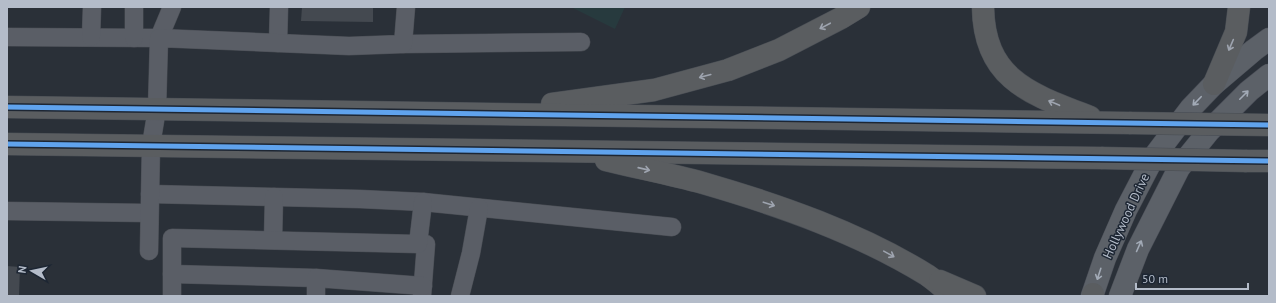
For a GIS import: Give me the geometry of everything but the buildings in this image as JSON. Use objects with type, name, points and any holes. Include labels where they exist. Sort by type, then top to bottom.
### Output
[{"type":"highway","points":[[480,114],[654,90],[720,72],[779,50],[859,7]]},
{"type":"highway","points":[[984,7],[985,30],[987,37],[992,52],[1004,72],[1023,88],[1053,103],[1104,122]]},
{"type":"highway","points":[[1214,84],[1236,32],[1239,7]]},
{"type":"highway","points":[[7,107],[1269,125]]},
{"type":"highway","points":[[7,144],[1269,161]]},
{"type":"highway","points":[[566,151],[702,183],[778,207],[834,228],[876,247],[928,276],[975,296]]},
{"type":"highway","points":[[928,276],[953,296]]},
{"type":"main road","name":"Hollywood Drive","points":[[1093,295],[1105,258],[1126,210],[1153,158],[1191,108],[1214,84],[1254,50],[1269,40]]},
{"type":"main road","name":"Hollywood Drive","points":[[1120,296],[1138,249],[1179,168],[1209,131],[1248,91],[1269,75]]},
{"type":"street","points":[[91,37],[92,7]]},
{"type":"street","points":[[134,7],[134,38]]},
{"type":"street","points":[[149,251],[150,145],[157,109],[159,38],[172,7]]},
{"type":"street","points":[[278,43],[279,7]]},
{"type":"street","points":[[403,44],[406,7]]},
{"type":"street","points":[[7,37],[159,38],[349,46],[581,42]]},
{"type":"street","points":[[150,194],[423,202],[672,227]]},
{"type":"street","points":[[273,240],[274,197]]},
{"type":"street","points":[[418,244],[423,202]]},
{"type":"street","points":[[460,296],[471,253],[478,208]]},
{"type":"street","points":[[7,211],[149,213]]},
{"type":"street","points":[[172,274],[316,278],[422,291],[426,244],[172,238],[172,274],[172,296]]},
{"type":"street","points":[[316,278],[316,296]]},
{"type":"green space","points":[[571,7],[625,7],[615,29]]},
{"type":"cycle path","points":[[7,107],[1269,125]]},
{"type":"cycle path","points":[[7,144],[1269,161]]}]
